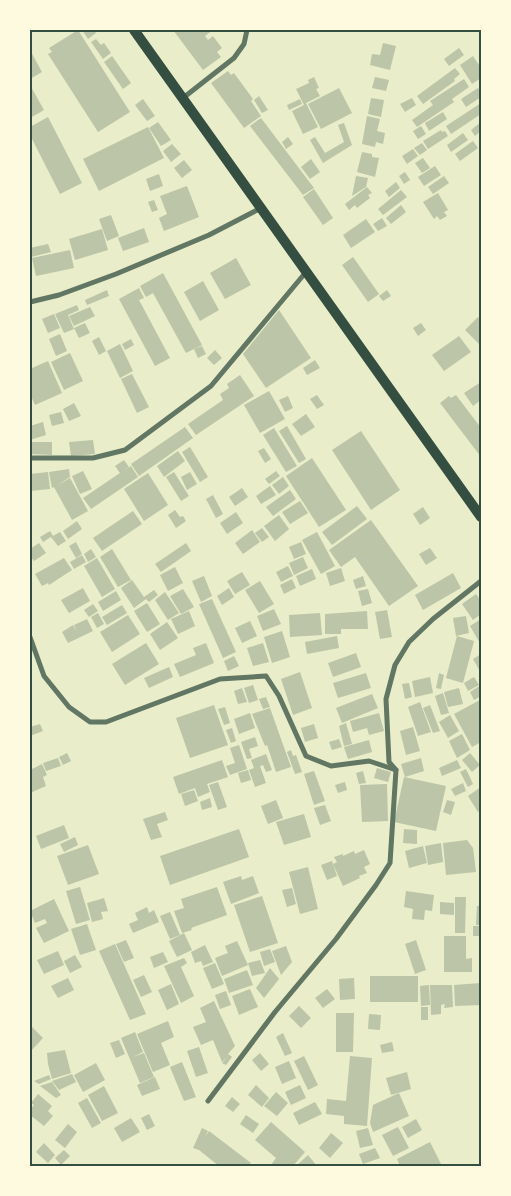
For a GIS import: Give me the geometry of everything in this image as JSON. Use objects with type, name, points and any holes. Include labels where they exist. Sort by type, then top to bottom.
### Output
[{"type":"main road","points":[[134,30],[481,517]]},
{"type":"street","points":[[183,98],[234,58],[244,44],[247,30]]},
{"type":"street","points":[[30,302],[59,295],[116,274],[209,235],[261,208]]},
{"type":"street","points":[[30,458],[93,458],[125,450],[211,386],[306,272]]},
{"type":"street","points":[[208,1101],[274,1012],[336,939],[390,863],[396,770],[389,762],[386,699],[395,665],[409,642],[433,618],[481,581]]},
{"type":"street","points":[[30,636],[44,676],[69,707],[90,722],[106,722],[220,679],[266,676],[280,696],[306,756],[331,766],[368,761],[396,770]]},
{"type":"building","points":[[78,30],[130,112],[98,132],[48,54],[52,52],[49,48]]},
{"type":"building","points":[[82,30],[94,30],[96,33],[88,39]]},
{"type":"building","points":[[173,30],[213,30],[205,36],[208,40],[213,36],[222,48],[217,52],[221,57],[203,70]]},
{"type":"building","points":[[96,39],[101,45],[104,43],[111,53],[103,59],[91,42]]},
{"type":"building","points":[[383,43],[396,46],[390,70],[370,65],[372,54],[380,55]]},
{"type":"building","points":[[459,48],[464,55],[449,66],[444,59]]},
{"type":"building","points":[[30,50],[42,72],[30,79]]},
{"type":"building","points":[[112,56],[131,83],[123,89],[104,62]]},
{"type":"building","points":[[473,56],[481,68],[481,78],[472,84],[460,65]]},
{"type":"building","points":[[455,68],[460,74],[454,79],[455,81],[423,104],[417,96]]},
{"type":"building","points":[[228,71],[231,75],[234,73],[253,99],[251,101],[261,116],[244,128],[211,83]]},
{"type":"building","points":[[314,77],[319,88],[316,89],[320,96],[306,103],[318,127],[303,134],[292,111],[304,105],[296,89],[309,83],[308,80]]},
{"type":"building","points":[[375,77],[389,80],[386,91],[372,88]]},
{"type":"building","points":[[464,79],[469,87],[452,99],[454,102],[417,127],[412,120],[433,105],[430,101]]},
{"type":"building","points":[[30,85],[44,110],[30,118]]},
{"type":"building","points":[[339,88],[352,113],[321,129],[308,104]]},
{"type":"building","points":[[478,88],[481,97],[466,107],[461,99]]},
{"type":"building","points":[[259,96],[268,110],[262,113],[254,100]]},
{"type":"building","points":[[371,98],[384,100],[381,117],[368,114]]},
{"type":"building","points":[[412,98],[416,105],[405,112],[400,104]]},
{"type":"building","points":[[143,99],[155,116],[147,121],[135,105]]},
{"type":"building","points":[[300,99],[302,104],[289,110],[287,105]]},
{"type":"building","points":[[481,103],[481,114],[451,134],[446,126]]},
{"type":"building","points":[[443,112],[447,119],[429,131],[425,123]]},
{"type":"building","points":[[367,116],[380,119],[377,131],[385,133],[383,144],[376,142],[375,147],[362,144]]},
{"type":"building","points":[[48,117],[82,183],[60,194],[30,135],[30,127]]},
{"type":"building","points":[[261,118],[314,188],[303,195],[250,126]]},
{"type":"building","points":[[158,122],[171,140],[161,146],[149,128]]},
{"type":"building","points":[[481,122],[481,131],[475,136],[471,130]]},
{"type":"building","points":[[344,123],[352,145],[323,163],[310,140],[315,137],[325,153],[344,142],[338,125]]},
{"type":"building","points":[[421,126],[426,134],[418,139],[413,131]]},
{"type":"building","points":[[148,127],[164,158],[99,191],[83,159]]},
{"type":"building","points":[[441,130],[442,132],[445,131],[448,136],[428,149],[423,141]]},
{"type":"building","points":[[463,133],[468,140],[451,152],[447,145]]},
{"type":"building","points":[[288,137],[293,144],[286,149],[282,142]]},
{"type":"building","points":[[473,141],[478,148],[460,161],[455,154]]},
{"type":"building","points":[[422,143],[427,150],[420,155],[414,148]]},
{"type":"building","points":[[172,144],[181,154],[171,162],[163,151]]},
{"type":"building","points":[[413,149],[418,156],[407,164],[402,156]]},
{"type":"building","points":[[362,152],[379,158],[375,177],[357,172]]},
{"type":"building","points":[[423,158],[430,168],[422,173],[415,163]]},
{"type":"building","points":[[311,159],[320,172],[310,179],[301,167]]},
{"type":"building","points":[[184,160],[192,170],[182,178],[174,168]]},
{"type":"building","points":[[435,166],[441,175],[424,186],[418,177]]},
{"type":"building","points":[[405,172],[410,180],[404,184],[399,176]]},
{"type":"building","points":[[159,174],[163,186],[150,191],[146,179]]},
{"type":"building","points":[[356,176],[368,178],[366,187],[352,196]]},
{"type":"building","points":[[444,176],[449,183],[433,194],[428,187]]},
{"type":"building","points":[[396,182],[400,188],[389,197],[385,191]]},
{"type":"building","points":[[187,186],[199,217],[164,231],[159,218],[167,214],[160,196]]},
{"type":"building","points":[[367,187],[372,193],[368,195],[370,198],[357,208],[355,205],[349,210],[345,204]]},
{"type":"building","points":[[314,189],[333,218],[323,225],[303,197]]},
{"type":"building","points":[[401,190],[407,197],[383,215],[378,209]]},
{"type":"building","points":[[438,193],[448,210],[444,212],[447,216],[440,220],[437,216],[434,219],[423,202]]},
{"type":"building","points":[[154,200],[158,210],[152,212],[148,202]]},
{"type":"building","points":[[401,205],[406,212],[391,224],[386,218]]},
{"type":"building","points":[[111,215],[119,236],[107,241],[99,219]]},
{"type":"building","points":[[382,218],[387,226],[378,231],[373,224]]},
{"type":"building","points":[[366,219],[375,232],[351,248],[343,235]]},
{"type":"building","points":[[144,228],[149,242],[123,251],[118,238]]},
{"type":"building","points":[[102,229],[108,250],[75,260],[69,239]]},
{"type":"building","points":[[48,244],[51,252],[31,257],[30,248]]},
{"type":"building","points":[[70,250],[74,268],[36,276],[32,258]]},
{"type":"building","points":[[353,257],[379,294],[368,302],[342,265]]},
{"type":"building","points":[[236,258],[251,285],[225,299],[210,273]]},
{"type":"building","points":[[163,273],[202,345],[186,353],[153,293],[146,297],[140,286]]},
{"type":"building","points":[[203,281],[219,310],[200,321],[184,292]]},
{"type":"building","points":[[139,288],[144,298],[139,300],[170,358],[155,366],[119,299]]},
{"type":"building","points":[[107,290],[109,296],[87,305],[85,300]]},
{"type":"building","points":[[387,290],[391,296],[383,301],[379,296]]},
{"type":"building","points":[[77,305],[79,310],[68,315],[74,329],[64,333],[55,314]]},
{"type":"building","points":[[90,307],[95,316],[74,326],[69,316]]},
{"type":"building","points":[[279,310],[311,358],[266,388],[243,354]]},
{"type":"building","points":[[54,314],[60,328],[48,333],[42,319]]},
{"type":"building","points":[[478,317],[481,320],[481,346],[465,330]]},
{"type":"building","points":[[85,323],[90,333],[79,338],[74,328]]},
{"type":"building","points":[[421,323],[426,330],[418,336],[413,328]]},
{"type":"building","points":[[60,334],[67,351],[56,356],[49,339]]},
{"type":"building","points":[[459,336],[471,352],[444,371],[432,355]]},
{"type":"building","points":[[99,337],[106,351],[99,355],[92,341]]},
{"type":"building","points":[[131,339],[134,345],[125,350],[122,344]]},
{"type":"building","points":[[120,344],[133,371],[120,378],[107,351]]},
{"type":"building","points":[[202,346],[206,354],[198,358],[194,349]]},
{"type":"building","points":[[215,350],[222,358],[214,365],[207,358]]},
{"type":"building","points":[[70,353],[83,381],[64,390],[51,362]]},
{"type":"building","points":[[315,360],[320,368],[307,375],[303,368]]},
{"type":"building","points":[[48,361],[62,393],[35,405],[30,394],[30,369]]},
{"type":"building","points":[[132,374],[149,407],[137,413],[121,379]]},
{"type":"building","points":[[240,375],[254,396],[196,435],[188,424],[223,400],[220,394],[229,388],[227,384]]},
{"type":"building","points":[[481,382],[481,400],[473,406],[464,393]]},
{"type":"building","points":[[269,391],[285,419],[260,433],[244,405]]},
{"type":"building","points":[[317,395],[324,405],[317,409],[310,399]]},
{"type":"building","points":[[456,395],[481,428],[481,457],[440,403],[449,396],[451,398]]},
{"type":"building","points":[[288,396],[293,408],[285,412],[279,400]]},
{"type":"building","points":[[74,403],[81,416],[69,421],[63,409]]},
{"type":"building","points":[[61,412],[64,423],[52,426],[49,415]]},
{"type":"building","points":[[306,414],[315,427],[301,436],[292,424]]},
{"type":"building","points":[[43,422],[46,435],[30,440],[30,426]]},
{"type":"building","points":[[287,426],[306,459],[299,463],[279,431]]},
{"type":"building","points":[[185,427],[193,438],[139,476],[131,464]]},
{"type":"building","points":[[274,428],[297,466],[286,472],[263,435]]},
{"type":"building","points":[[361,431],[400,490],[371,510],[332,450]]},
{"type":"building","points":[[93,440],[95,454],[71,456],[69,442]]},
{"type":"building","points":[[30,442],[52,442],[52,455],[30,454]]},
{"type":"building","points":[[190,447],[208,477],[200,482],[182,452]]},
{"type":"building","points":[[264,448],[271,459],[265,463],[258,451]]},
{"type":"building","points":[[178,451],[185,461],[164,477],[157,466]]},
{"type":"building","points":[[312,458],[346,510],[319,527],[286,476]]},
{"type":"building","points":[[124,460],[129,467],[122,472],[131,466],[138,477],[91,509],[83,498],[120,473],[115,466]]},
{"type":"building","points":[[69,469],[70,477],[56,486],[70,478],[88,511],[72,520],[54,487],[52,488],[49,472]]},
{"type":"building","points":[[83,471],[92,489],[80,494],[72,476]]},
{"type":"building","points":[[276,471],[280,476],[269,484],[265,479]]},
{"type":"building","points":[[48,472],[50,489],[30,491],[30,474]]},
{"type":"building","points":[[174,472],[189,496],[181,501],[166,477]]},
{"type":"building","points":[[190,472],[197,484],[187,490],[181,477]]},
{"type":"building","points":[[148,473],[168,505],[144,521],[124,489]]},
{"type":"building","points":[[283,477],[289,486],[279,494],[272,485]]},
{"type":"building","points":[[270,486],[276,495],[261,504],[256,496]]},
{"type":"building","points":[[242,488],[248,497],[235,506],[229,497]]},
{"type":"building","points":[[290,490],[296,499],[273,516],[266,507]]},
{"type":"building","points":[[213,495],[223,514],[216,518],[206,499]]},
{"type":"building","points":[[300,501],[308,513],[290,524],[282,512]]},
{"type":"building","points":[[357,506],[367,519],[332,545],[322,532]]},
{"type":"building","points":[[423,507],[430,518],[420,525],[413,514]]},
{"type":"building","points":[[175,510],[186,521],[176,528],[168,515]]},
{"type":"building","points":[[133,511],[142,524],[102,551],[93,538]]},
{"type":"building","points":[[236,512],[243,523],[227,534],[220,523]]},
{"type":"building","points":[[279,515],[289,529],[275,541],[264,526]]},
{"type":"building","points":[[371,520],[418,586],[389,606],[355,557],[341,567],[329,550]]},
{"type":"building","points":[[77,521],[82,529],[68,539],[63,531]]},
{"type":"building","points":[[262,528],[269,537],[262,542],[255,533]]},
{"type":"building","points":[[252,530],[260,542],[243,554],[235,543]]},
{"type":"building","points":[[50,531],[53,536],[60,532],[66,541],[58,546],[51,537],[43,542],[40,537]]},
{"type":"building","points":[[317,532],[335,566],[321,574],[302,540]]},
{"type":"building","points":[[76,542],[82,554],[76,558],[69,546]]},
{"type":"building","points":[[301,542],[306,554],[294,559],[289,547]]},
{"type":"building","points":[[39,543],[46,553],[34,561],[30,556],[30,549]]},
{"type":"building","points":[[186,543],[191,551],[161,572],[155,564]]},
{"type":"building","points":[[430,548],[437,558],[426,565],[419,554]]},
{"type":"building","points":[[91,549],[96,557],[88,562],[84,554]]},
{"type":"building","points":[[112,549],[131,580],[118,587],[100,557]]},
{"type":"building","points":[[82,555],[86,562],[74,569],[70,562]]},
{"type":"building","points":[[303,557],[308,568],[294,575],[289,563]]},
{"type":"building","points":[[64,558],[72,570],[49,585],[48,583],[42,586],[35,574]]},
{"type":"building","points":[[97,558],[115,589],[102,597],[84,566]]},
{"type":"building","points":[[288,566],[293,576],[281,582],[276,572]]},
{"type":"building","points":[[175,567],[183,583],[168,591],[160,575]]},
{"type":"building","points":[[341,568],[345,581],[330,586],[326,573]]},
{"type":"building","points":[[312,569],[316,579],[300,586],[296,576]]},
{"type":"building","points":[[242,572],[250,585],[235,594],[227,581]]},
{"type":"building","points":[[453,573],[461,588],[423,610],[415,595]]},
{"type":"building","points":[[204,576],[212,596],[201,602],[192,581]]},
{"type":"building","points":[[363,576],[366,586],[356,589],[353,580]]},
{"type":"building","points":[[292,579],[296,588],[284,594],[280,585]]},
{"type":"building","points":[[132,580],[144,597],[154,590],[158,595],[149,602],[146,599],[134,608],[121,588]]},
{"type":"building","points":[[260,581],[274,604],[259,613],[245,590]]},
{"type":"building","points":[[83,588],[90,601],[69,613],[61,600]]},
{"type":"building","points":[[229,588],[234,597],[222,605],[217,596]]},
{"type":"building","points":[[183,589],[194,607],[181,614],[170,596]]},
{"type":"building","points":[[368,589],[372,603],[362,606],[358,591]]},
{"type":"building","points":[[116,591],[121,600],[103,611],[98,602]]},
{"type":"building","points":[[165,592],[179,613],[168,620],[155,600]]},
{"type":"building","points":[[476,594],[481,601],[481,614],[473,620],[462,604]]},
{"type":"building","points":[[212,599],[236,652],[223,658],[199,604]]},
{"type":"building","points":[[147,603],[160,624],[147,632],[134,611]]},
{"type":"building","points":[[93,604],[98,611],[89,617],[84,610]]},
{"type":"building","points":[[122,605],[127,613],[107,625],[102,617]]},
{"type":"building","points":[[274,609],[281,624],[263,631],[257,616]]},
{"type":"building","points":[[387,610],[392,637],[380,639],[375,612]]},
{"type":"building","points":[[189,611],[195,626],[178,634],[171,619]]},
{"type":"building","points":[[367,611],[368,629],[341,629],[341,634],[325,634],[325,614]]},
{"type":"building","points":[[98,613],[104,624],[97,628],[91,617]]},
{"type":"building","points":[[320,613],[322,635],[290,637],[289,615]]},
{"type":"building","points":[[128,615],[140,634],[112,652],[100,632]]},
{"type":"building","points":[[466,616],[469,633],[456,636],[453,618]]},
{"type":"building","points":[[87,619],[93,631],[68,643],[62,632],[73,625],[77,632],[74,625]]},
{"type":"building","points":[[481,619],[481,645],[470,626]]},
{"type":"building","points":[[250,621],[257,636],[242,643],[235,628]]},
{"type":"building","points":[[167,622],[178,638],[160,650],[150,634]]},
{"type":"building","points":[[282,631],[290,657],[272,663],[264,637]]},
{"type":"building","points":[[337,636],[339,648],[307,654],[305,642]]},
{"type":"building","points":[[457,636],[474,641],[463,683],[446,678]]},
{"type":"building","points":[[146,643],[159,664],[125,685],[112,664]]},
{"type":"building","points":[[206,643],[214,663],[180,677],[174,664],[196,655],[193,648]]},
{"type":"building","points":[[263,643],[269,662],[253,666],[247,648]]},
{"type":"building","points":[[356,653],[361,667],[333,677],[328,663]]},
{"type":"building","points":[[481,654],[481,673],[473,659]]},
{"type":"building","points":[[234,656],[239,666],[228,671],[224,661]]},
{"type":"building","points":[[169,667],[173,677],[149,688],[144,678]]},
{"type":"building","points":[[300,672],[312,708],[293,715],[281,679]]},
{"type":"building","points":[[366,673],[371,688],[338,698],[333,683]]},
{"type":"building","points":[[439,673],[444,675],[441,689],[436,688]]},
{"type":"building","points":[[430,677],[433,693],[415,697],[412,681]]},
{"type":"building","points":[[474,677],[479,685],[468,691],[464,683]]},
{"type":"building","points":[[409,683],[412,697],[405,699],[402,684]]},
{"type":"building","points":[[253,685],[258,700],[249,703],[244,688]]},
{"type":"building","points":[[481,685],[481,696],[474,700],[470,692]]},
{"type":"building","points":[[242,688],[247,702],[238,704],[234,691]]},
{"type":"building","points":[[459,688],[463,704],[448,707],[444,692]]},
{"type":"building","points":[[443,693],[449,713],[441,715],[435,696]]},
{"type":"building","points":[[372,694],[378,708],[342,723],[336,708]]},
{"type":"building","points":[[266,697],[270,707],[263,709],[259,699]]},
{"type":"building","points":[[480,700],[481,742],[472,747],[454,714]]},
{"type":"building","points":[[420,702],[431,732],[418,736],[408,707]]},
{"type":"building","points":[[214,705],[228,745],[190,758],[176,718]]},
{"type":"building","points":[[430,705],[440,731],[433,733],[423,708]]},
{"type":"building","points":[[225,707],[230,723],[224,725],[218,709]]},
{"type":"building","points":[[270,708],[291,767],[276,772],[267,745],[265,746],[252,714]]},
{"type":"building","points":[[250,713],[255,728],[239,734],[234,719]]},
{"type":"building","points":[[379,713],[384,731],[369,735],[367,728],[353,732],[350,721]]},
{"type":"building","points":[[450,715],[459,731],[448,738],[439,722]]},
{"type":"building","points":[[346,723],[352,744],[344,746],[339,726]]},
{"type":"building","points":[[40,724],[43,731],[30,736],[30,727]]},
{"type":"building","points":[[314,724],[318,738],[305,742],[301,728]]},
{"type":"building","points":[[413,727],[420,751],[406,755],[400,731]]},
{"type":"building","points":[[232,728],[236,741],[231,743],[226,730]]},
{"type":"building","points":[[462,734],[470,750],[457,758],[449,741]]},
{"type":"building","points":[[255,737],[258,746],[249,749],[252,758],[247,759],[241,742]]},
{"type":"building","points":[[339,739],[342,747],[332,750],[329,742]]},
{"type":"building","points":[[369,740],[372,752],[348,759],[344,747]]},
{"type":"building","points":[[239,745],[247,769],[230,775],[226,766],[235,763],[230,748]]},
{"type":"building","points":[[291,750],[293,756],[296,755],[302,772],[295,774],[287,752]]},
{"type":"building","points":[[67,753],[71,761],[63,765],[59,757]]},
{"type":"building","points":[[470,753],[480,765],[472,772],[462,760]]},
{"type":"building","points":[[266,754],[272,770],[266,772],[263,765],[260,766],[266,783],[255,787],[249,770],[254,768],[251,760]]},
{"type":"building","points":[[58,758],[61,766],[46,771],[43,763]]},
{"type":"building","points":[[421,758],[424,771],[405,777],[401,764]]},
{"type":"building","points":[[222,760],[228,777],[207,784],[210,792],[198,797],[195,788],[179,794],[173,777]]},
{"type":"building","points":[[457,760],[461,768],[442,776],[439,768]]},
{"type":"building","points":[[42,764],[47,775],[43,777],[46,786],[30,793],[30,772]]},
{"type":"building","points":[[377,768],[391,772],[388,782],[374,778]]},
{"type":"building","points":[[466,769],[473,784],[468,787],[460,772]]},
{"type":"building","points":[[248,770],[251,780],[241,783],[238,773]]},
{"type":"building","points":[[314,771],[325,801],[314,805],[304,774]]},
{"type":"building","points":[[363,771],[366,783],[359,784],[356,773]]},
{"type":"building","points":[[404,777],[446,786],[436,831],[394,822]]},
{"type":"building","points":[[218,782],[227,807],[218,810],[209,785]]},
{"type":"building","points":[[345,782],[347,790],[338,793],[335,785]]},
{"type":"building","points":[[463,783],[466,791],[455,796],[451,789]]},
{"type":"building","points":[[387,784],[388,821],[362,822],[360,785]]},
{"type":"building","points":[[481,787],[481,810],[478,812],[468,796]]},
{"type":"building","points":[[194,790],[198,801],[185,806],[181,794]]},
{"type":"building","points":[[210,798],[212,807],[202,810],[200,802]]},
{"type":"building","points":[[276,800],[283,818],[268,824],[261,806]]},
{"type":"building","points":[[447,800],[455,802],[451,815],[443,812]]},
{"type":"building","points":[[325,805],[331,821],[320,825],[314,808]]},
{"type":"building","points":[[165,812],[168,820],[157,824],[162,837],[151,840],[143,819]]},
{"type":"building","points":[[304,814],[311,837],[284,845],[276,822]]},
{"type":"building","points":[[64,825],[69,838],[41,849],[36,836]]},
{"type":"building","points":[[239,829],[249,857],[170,885],[160,856]]},
{"type":"building","points":[[404,829],[417,830],[417,844],[403,843]]},
{"type":"building","points":[[75,837],[78,845],[64,852],[60,844]]},
{"type":"building","points":[[467,840],[473,848],[476,872],[446,875],[443,843]]},
{"type":"building","points":[[441,843],[443,862],[428,865],[425,846]]},
{"type":"building","points":[[88,845],[99,874],[68,885],[57,856]]},
{"type":"building","points":[[423,846],[427,863],[409,868],[405,851]]},
{"type":"building","points":[[364,850],[370,864],[364,867],[367,873],[343,886],[333,864],[337,862],[334,857],[343,854],[343,856],[354,851],[355,854]]},
{"type":"building","points":[[332,861],[337,876],[327,880],[321,865]]},
{"type":"building","points":[[308,867],[318,909],[300,914],[289,872]]},
{"type":"building","points":[[241,876],[242,880],[253,876],[259,893],[231,904],[223,882]]},
{"type":"building","points":[[80,887],[90,920],[76,924],[66,891]]},
{"type":"building","points":[[217,887],[227,915],[182,933],[174,911],[184,908],[181,899]]},
{"type":"building","points":[[292,888],[296,904],[287,907],[282,890]]},
{"type":"building","points":[[406,891],[434,895],[432,911],[425,910],[424,920],[412,919],[413,909],[404,907]]},
{"type":"building","points":[[262,896],[278,943],[250,952],[234,905]]},
{"type":"building","points":[[455,897],[466,897],[465,933],[455,933]]},
{"type":"building","points":[[104,898],[108,911],[101,912],[103,919],[92,922],[87,903]]},
{"type":"building","points":[[54,899],[69,931],[44,943],[36,928],[47,923],[45,919],[35,923],[30,911]]},
{"type":"building","points":[[440,902],[454,903],[454,915],[440,914]]},
{"type":"building","points":[[477,906],[481,906],[481,925],[476,925]]},
{"type":"building","points":[[147,907],[149,913],[154,910],[159,922],[133,933],[129,924],[138,920],[135,913]]},
{"type":"building","points":[[170,912],[180,935],[170,939],[160,916]]},
{"type":"building","points":[[87,924],[96,950],[80,955],[71,929]]},
{"type":"building","points":[[473,926],[481,926],[481,936],[473,936]]},
{"type":"building","points":[[184,933],[192,950],[177,957],[169,941]]},
{"type":"building","points":[[444,936],[466,936],[466,959],[472,958],[472,972],[444,972]]},
{"type":"building","points":[[126,940],[134,958],[124,962],[116,944]]},
{"type":"building","points":[[416,940],[426,970],[415,974],[405,944]]},
{"type":"building","points":[[237,941],[248,965],[222,976],[215,958],[228,953],[225,946]]},
{"type":"building","points":[[115,944],[146,1014],[130,1020],[99,951]]},
{"type":"building","points":[[205,945],[213,962],[203,966],[201,961],[195,963],[191,952]]},
{"type":"building","points":[[286,946],[292,962],[281,975],[272,951]]},
{"type":"building","points":[[270,949],[275,962],[264,966],[260,952]]},
{"type":"building","points":[[58,951],[64,965],[44,974],[37,960]]},
{"type":"building","points":[[163,952],[168,962],[154,968],[150,957]]},
{"type":"building","points":[[75,955],[82,967],[70,973],[64,961]]},
{"type":"building","points":[[184,958],[187,963],[181,967],[194,996],[181,1003],[164,966]]},
{"type":"building","points":[[260,960],[265,973],[252,976],[248,963]]},
{"type":"building","points":[[215,963],[224,984],[212,989],[203,968]]},
{"type":"building","points":[[270,968],[279,979],[264,998],[256,988]]},
{"type":"building","points":[[247,970],[253,985],[229,993],[224,979]]},
{"type":"building","points":[[144,975],[152,992],[141,997],[133,980]]},
{"type":"building","points":[[370,976],[418,976],[418,1002],[370,1002]]},
{"type":"building","points":[[68,978],[74,990],[58,998],[51,986]]},
{"type":"building","points":[[354,978],[355,999],[340,1000],[339,979]]},
{"type":"building","points":[[481,983],[481,1005],[455,1006],[454,985]]},
{"type":"building","points":[[171,984],[179,1004],[167,1010],[158,990]]},
{"type":"building","points":[[429,985],[430,1005],[421,1006],[420,986]]},
{"type":"building","points":[[430,985],[452,985],[453,1007],[444,1008],[445,1004],[441,1005],[441,1014],[431,1015]]},
{"type":"building","points":[[250,989],[258,1007],[239,1015],[232,996]]},
{"type":"building","points":[[327,989],[335,999],[323,1008],[315,998]]},
{"type":"building","points":[[226,991],[231,1005],[220,1009],[215,995]]},
{"type":"building","points":[[214,1001],[235,1046],[228,1054],[232,1057],[226,1065],[222,1063],[228,1056],[222,1062],[213,1040],[201,1045],[193,1027],[206,1022],[200,1008]]},
{"type":"building","points":[[299,1006],[311,1018],[301,1028],[289,1016]]},
{"type":"building","points":[[421,1007],[428,1007],[428,1020],[421,1020]]},
{"type":"building","points":[[336,1013],[354,1013],[353,1052],[336,1052]]},
{"type":"building","points":[[369,1014],[381,1015],[380,1030],[368,1029]]},
{"type":"building","points":[[168,1021],[174,1037],[161,1043],[170,1065],[153,1072],[137,1034]]},
{"type":"building","points":[[30,1025],[43,1038],[30,1052]]},
{"type":"building","points":[[135,1032],[143,1052],[133,1057],[144,1053],[154,1077],[140,1083],[121,1038]]},
{"type":"building","points":[[283,1033],[292,1053],[285,1056],[276,1037]]},
{"type":"building","points":[[119,1040],[125,1054],[116,1058],[110,1043]]},
{"type":"building","points":[[392,1042],[394,1051],[382,1053],[380,1045]]},
{"type":"building","points":[[199,1047],[208,1073],[196,1077],[187,1051]]},
{"type":"building","points":[[65,1050],[71,1073],[52,1079],[47,1053]]},
{"type":"building","points":[[260,1053],[269,1064],[261,1071],[252,1060]]},
{"type":"building","points":[[304,1056],[318,1085],[308,1090],[294,1061]]},
{"type":"building","points":[[350,1056],[372,1058],[367,1126],[344,1124],[344,1116],[326,1114],[327,1099],[346,1101]]},
{"type":"building","points":[[289,1061],[296,1078],[282,1084],[275,1067]]},
{"type":"building","points":[[182,1062],[196,1097],[184,1101],[170,1067]]},
{"type":"building","points":[[96,1063],[105,1080],[83,1092],[74,1075]]},
{"type":"building","points":[[407,1072],[411,1089],[391,1095],[386,1078]]},
{"type":"building","points":[[72,1074],[76,1082],[59,1090],[52,1081]]},
{"type":"building","points":[[49,1075],[51,1079],[39,1084],[34,1081]]},
{"type":"building","points":[[155,1077],[160,1089],[142,1096],[137,1085]]},
{"type":"building","points":[[52,1082],[61,1095],[56,1098],[40,1086]]},
{"type":"building","points":[[256,1085],[269,1098],[262,1107],[248,1095]]},
{"type":"building","points":[[300,1085],[306,1098],[291,1105],[285,1092]]},
{"type":"building","points":[[104,1086],[118,1113],[102,1121],[88,1095]]},
{"type":"building","points":[[276,1092],[288,1103],[277,1116],[264,1106]]},
{"type":"building","points":[[399,1093],[409,1116],[373,1132],[370,1123],[373,1105]]},
{"type":"building","points":[[38,1094],[52,1106],[48,1111],[53,1116],[44,1126],[30,1115],[30,1110],[34,1105],[31,1103]]},
{"type":"building","points":[[232,1097],[240,1104],[233,1112],[225,1106]]},
{"type":"building","points":[[87,1098],[101,1123],[92,1128],[78,1103]]},
{"type":"building","points":[[315,1102],[322,1114],[299,1125],[293,1113]]},
{"type":"building","points":[[149,1114],[155,1126],[147,1130],[141,1118]]},
{"type":"building","points":[[246,1115],[259,1124],[253,1133],[240,1124]]},
{"type":"building","points":[[131,1118],[140,1132],[122,1142],[114,1128]]},
{"type":"building","points":[[416,1119],[422,1130],[408,1138],[402,1127]]},
{"type":"building","points":[[271,1122],[305,1152],[293,1166],[271,1165],[276,1158],[255,1140]]},
{"type":"building","points":[[68,1124],[77,1132],[65,1148],[55,1140]]},
{"type":"building","points":[[398,1127],[409,1148],[393,1156],[382,1135]]},
{"type":"building","points":[[202,1128],[208,1131],[205,1137],[209,1131],[251,1163],[248,1166],[219,1166],[199,1150],[193,1148]]},
{"type":"building","points":[[368,1128],[373,1145],[360,1148],[356,1131]]},
{"type":"building","points":[[331,1133],[343,1143],[330,1158],[319,1148]]},
{"type":"building","points":[[430,1142],[442,1166],[400,1166],[397,1159]]},
{"type":"building","points":[[44,1143],[55,1155],[48,1163],[36,1152]]},
{"type":"building","points":[[375,1148],[380,1158],[363,1164],[359,1154]]},
{"type":"building","points":[[64,1150],[70,1156],[61,1165],[55,1158]]},
{"type":"building","points":[[308,1155],[317,1166],[296,1166]]}]
